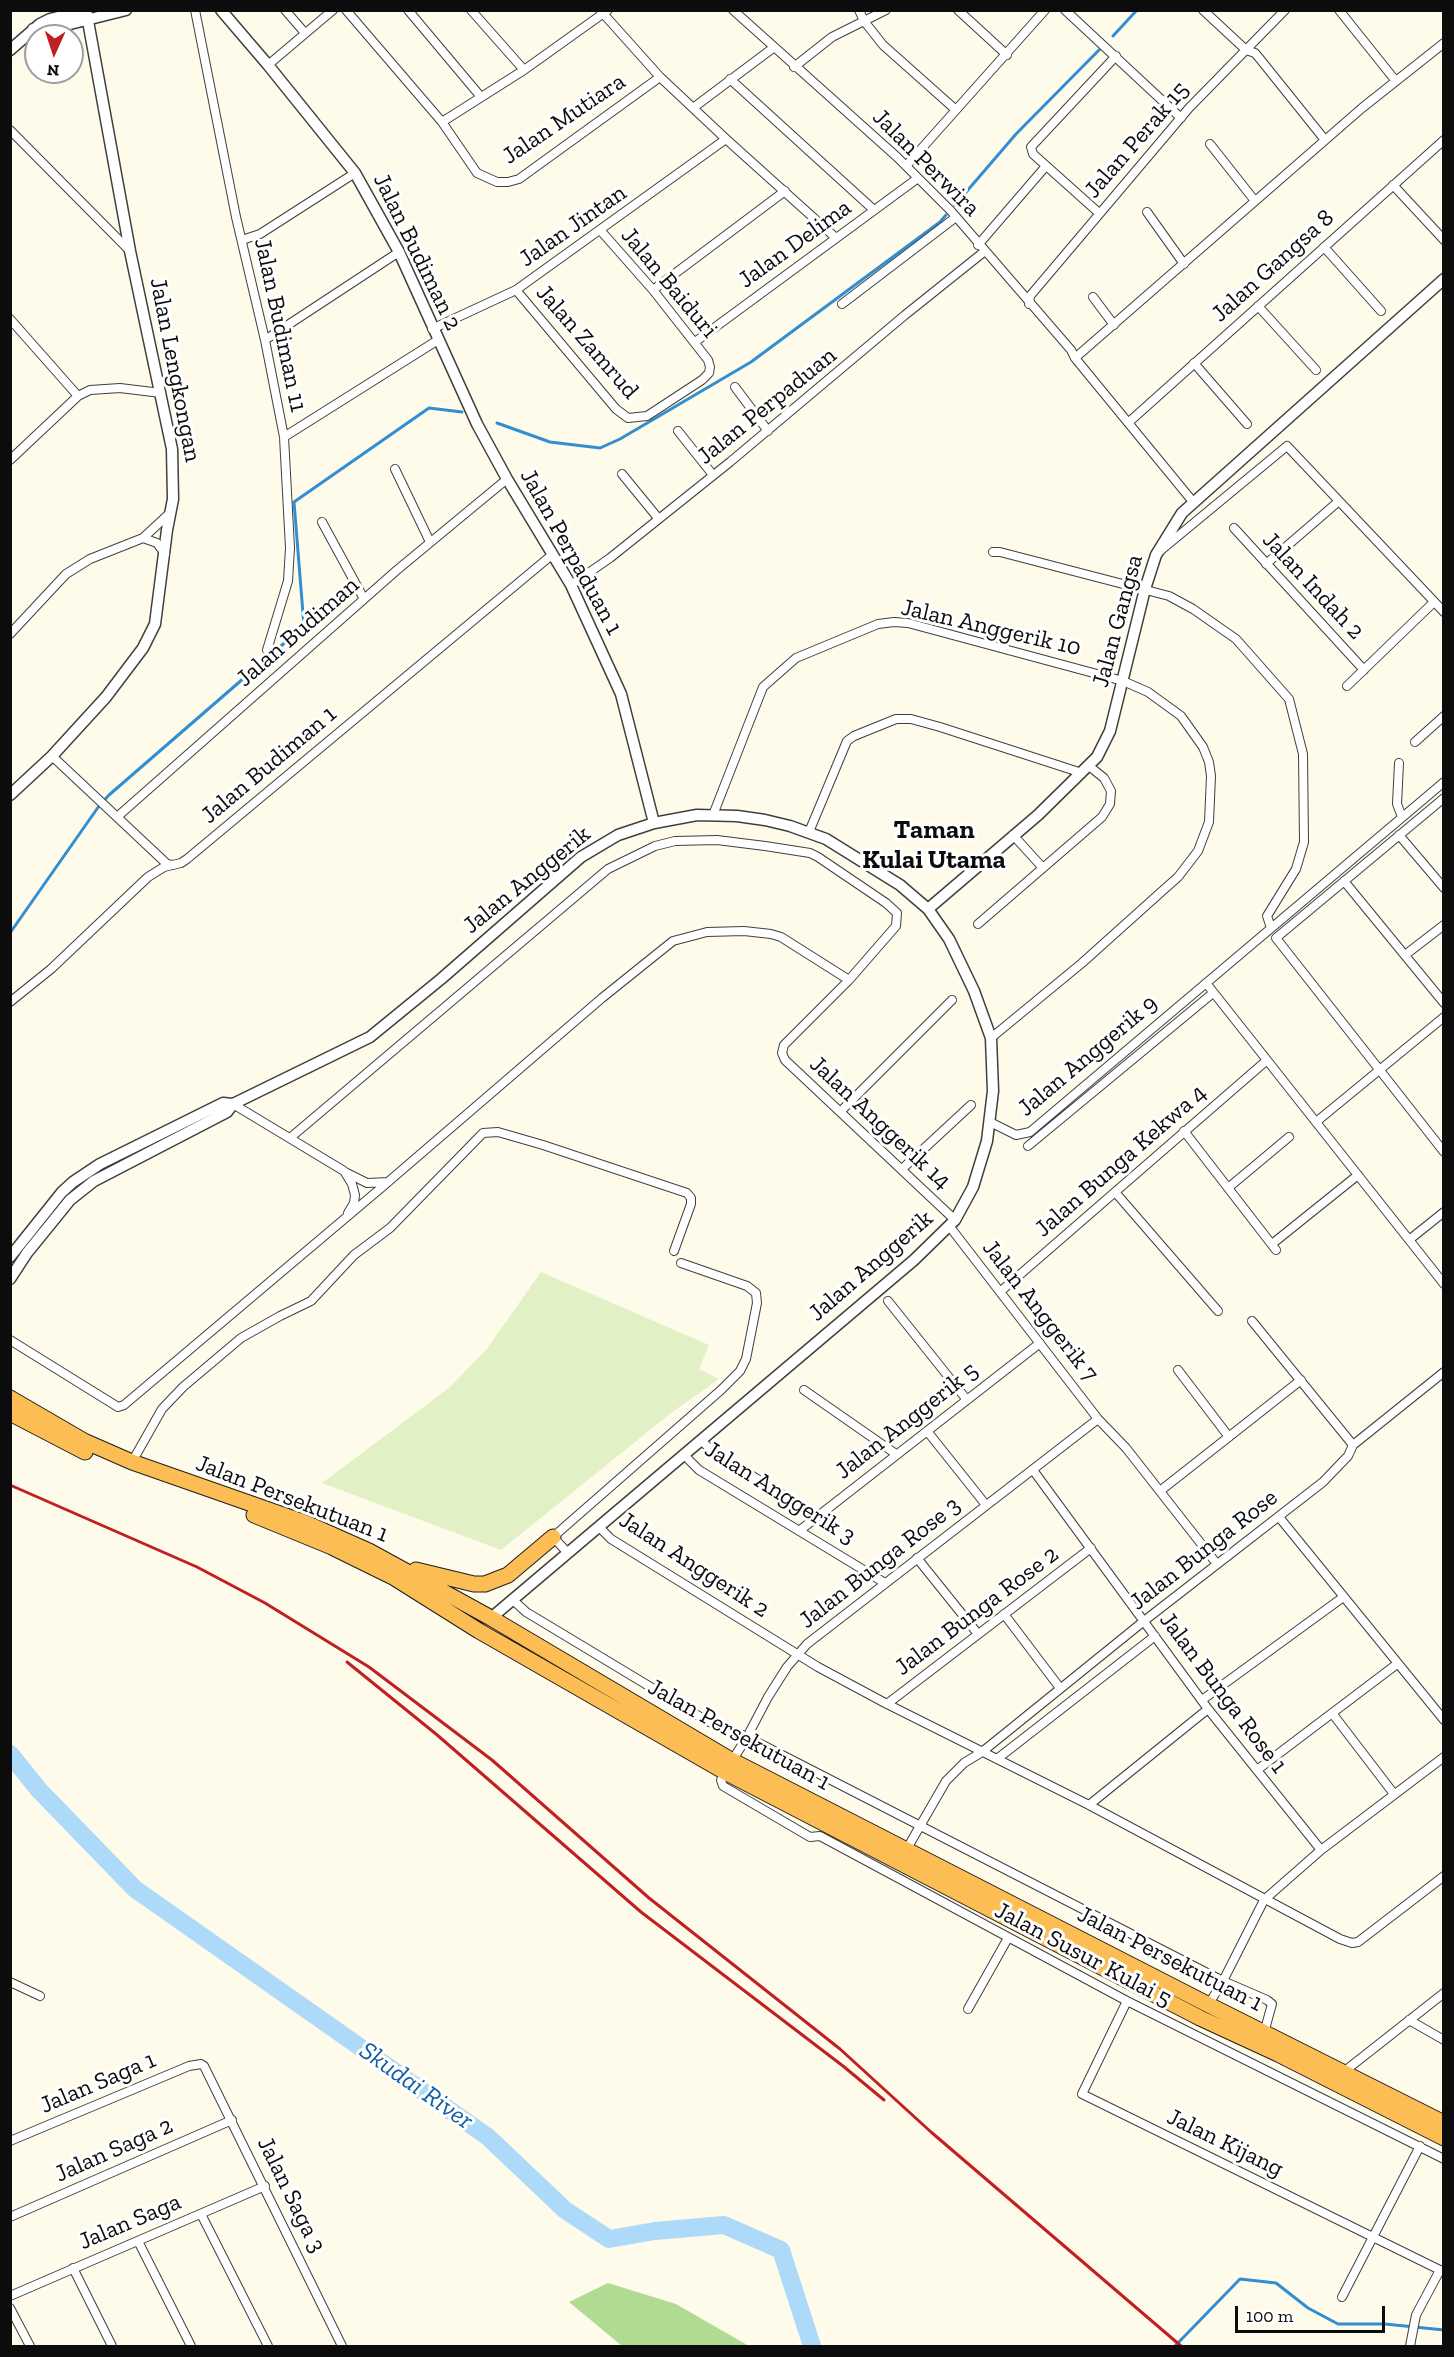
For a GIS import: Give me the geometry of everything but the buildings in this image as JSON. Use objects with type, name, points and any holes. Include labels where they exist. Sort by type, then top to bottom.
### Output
[{"type":"highway","name":"Jalan Persekutuan 1","points":[[10,1398],[84,1441],[132,1462],[306,1523],[399,1566],[491,1618],[728,1766],[826,1824],[898,1863],[1200,2018],[1278,2054],[1443,2122]]},
{"type":"highway","name":"Jalan Persekutuan 1","points":[[10,1413],[57,1439],[128,1471],[241,1510],[332,1547],[393,1577],[479,1630],[728,1766]]},
{"type":"highway","points":[[399,1566],[474,1584],[485,1584],[508,1575],[553,1537]]},
{"type":"highway","name":"Jalan Persekutuan 1","points":[[826,1824],[907,1848],[1264,2033],[1443,2138]]},
{"type":"street","points":[[10,50],[33,29],[87,13],[126,10]]},
{"type":"street","name":"Jalan Budiman 11","points":[[195,10],[284,437],[290,548],[288,581],[267,650]]},
{"type":"street","name":"Jalan Budiman 2","points":[[220,10],[268,65],[355,173],[399,252],[470,410]]},
{"type":"street","points":[[285,10],[305,33]]},
{"type":"street","points":[[268,65],[333,10]]},
{"type":"street","points":[[346,10],[442,122],[524,70],[604,12],[660,77],[726,140],[836,238]]},
{"type":"street","points":[[408,10],[481,97]]},
{"type":"street","points":[[471,10],[524,70]]},
{"type":"street","name":"Jalan Perwira","points":[[733,10],[906,166],[944,204],[1071,350],[1194,503]]},
{"type":"street","points":[[859,10],[864,21],[883,45],[956,110]]},
{"type":"street","points":[[794,67],[832,37],[886,10]]},
{"type":"street","points":[[958,10],[1007,54]]},
{"type":"street","points":[[906,166],[1045,10]]},
{"type":"street","points":[[1065,10],[1181,118]]},
{"type":"street","points":[[1203,10],[1246,50],[1255,53],[1324,140]]},
{"type":"street","name":"Jalan Perak 15","points":[[1029,304],[1030,296],[1181,118],[1286,10]]},
{"type":"street","points":[[1339,10],[1395,81]]},
{"type":"street","name":"Jalan Lengkongan","points":[[10,795],[52,756],[106,697],[143,648],[155,624],[174,486],[172,449],[102,108],[87,13]]},
{"type":"street","points":[[1076,358],[1324,140],[1443,43]]},
{"type":"street","points":[[693,108],[773,48]]},
{"type":"street","points":[[1100,213],[1031,150],[1032,145],[1116,56]]},
{"type":"street","name":"Jalan Mutiara","points":[[442,122],[477,173],[497,182],[508,182],[519,179],[660,77]]},
{"type":"street","points":[[730,80],[874,210]]},
{"type":"street","points":[[10,130],[130,251]]},
{"type":"street","name":"Jalan Jintan","points":[[432,329],[516,290],[726,140]]},
{"type":"street","name":"Jalan Gangsa 8","points":[[1129,422],[1443,140]]},
{"type":"street","points":[[1209,144],[1255,201]]},
{"type":"street","name":"Jalan Perpaduan","points":[[571,585],[610,558],[768,431],[982,248],[1046,166]]},
{"type":"street","points":[[242,240],[260,234],[355,173]]},
{"type":"street","name":"Jalan Delima","points":[[695,342],[918,178]]},
{"type":"street","points":[[1393,185],[1443,240]]},
{"type":"street","points":[[653,290],[785,191]]},
{"type":"street","points":[[1147,212],[1184,264]]},
{"type":"street","points":[[842,304],[953,214]]},
{"type":"street","name":"Jalan Baiduri","points":[[601,231],[695,342],[708,360],[710,367],[709,373],[702,380],[647,416],[628,418]]},
{"type":"street","points":[[1324,247],[1382,311]]},
{"type":"street","points":[[265,340],[399,252]]},
{"type":"street","name":"Jalan Gangsa","points":[[928,909],[1086,770],[1097,757],[1110,731],[1145,589],[1158,552],[1182,513],[1443,279]]},
{"type":"street","name":"Jalan Zamrud","points":[[516,290],[616,409],[628,418]]},
{"type":"street","points":[[1093,297],[1114,325]]},
{"type":"street","points":[[1258,306],[1316,370]]},
{"type":"street","points":[[10,319],[78,396]]},
{"type":"street","points":[[284,437],[438,340]]},
{"type":"street","points":[[1194,363],[1247,424]]},
{"type":"street","points":[[735,387],[768,431]]},
{"type":"street","points":[[10,460],[78,396],[90,390],[111,388],[161,393]]},
{"type":"street","name":"Jalan Perpaduan 1","points":[[470,410],[507,479],[571,585],[621,694],[654,823]]},
{"type":"street","points":[[678,431],[713,475]]},
{"type":"street","points":[[1158,552],[1210,512],[1287,446],[1443,612]]},
{"type":"street","points":[[395,469],[430,542]]},
{"type":"street","points":[[622,474],[658,518]]},
{"type":"street","name":"Jalan Budiman","points":[[117,817],[364,599],[507,479]]},
{"type":"street","points":[[1266,564],[1339,501]]},
{"type":"street","points":[[10,634],[66,574],[90,559],[143,538],[170,513]]},
{"type":"street","points":[[322,522],[364,599]]},
{"type":"street","name":"Jalan Indah 2","points":[[1234,528],[1364,670]]},
{"type":"street","points":[[143,538],[157,543],[165,554]]},
{"type":"street","points":[[993,552],[1169,596],[1193,609],[1236,639],[1289,699],[1303,754],[1304,842],[1296,869],[1267,916],[1271,928]]},
{"type":"street","name":"Jalan Budiman 1","points":[[10,1002],[51,969],[148,877],[164,867],[188,858],[553,554]]},
{"type":"street","points":[[1347,686],[1434,602]]},
{"type":"street","name":"Jalan Anggerik 10","points":[[713,815],[763,687],[796,658],[878,624],[908,623],[1123,681],[1148,692],[1181,716],[1203,747],[1211,776],[1209,822],[1198,851],[1178,877],[1082,963],[991,1038]]},
{"type":"street","points":[[1415,742],[1443,716]]},
{"type":"street","points":[[809,832],[847,741],[896,719],[911,719],[1086,770],[1109,784],[1110,804],[1102,817],[978,924]]},
{"type":"street","points":[[52,756],[167,864],[173,865]]},
{"type":"street","points":[[1399,763],[1397,804],[1402,817]]},
{"type":"street","name":"Jalan Anggerik 9","points":[[990,1122],[1016,1135],[1030,1132],[1443,783]]},
{"type":"street","points":[[1443,798],[1275,938],[1443,1152]]},
{"type":"street","name":"Jalan Anggerik","points":[[10,1257],[62,1192],[73,1182],[227,1112],[233,1104],[370,1037],[441,979],[581,857],[618,835],[654,823],[688,816],[713,815],[765,820],[809,832],[900,885],[928,909],[949,939],[974,991],[991,1038],[993,1091],[985,1150],[976,1176],[952,1224],[702,1441],[491,1618]]},
{"type":"street","points":[[1013,835],[1043,868]]},
{"type":"street","points":[[1399,836],[1443,888]]},
{"type":"street","points":[[10,1340],[118,1407],[124,1405],[673,941],[707,932],[771,934],[781,937],[849,980],[896,926],[897,913],[886,903],[810,853],[717,840],[663,843],[608,869],[580,891],[290,1138]]},
{"type":"street","points":[[1344,881],[1443,1003]]},
{"type":"street","points":[[1405,956],[1443,925]]},
{"type":"street","name":"Jalan Anggerik 14","points":[[849,980],[784,1045],[782,1053],[784,1060],[902,1168],[952,1224]]},
{"type":"street","points":[[1206,983],[1443,1284]]},
{"type":"street","points":[[1028,1146],[1213,993]]},
{"type":"street","points":[[841,1111],[952,1000]]},
{"type":"street","points":[[1316,1122],[1443,1017]]},
{"type":"street","name":"Jalan Bunga Kekwa 4","points":[[1001,1291],[1266,1061]]},
{"type":"street","points":[[233,1104],[367,1183],[389,1182]]},
{"type":"street","points":[[902,1168],[971,1105]]},
{"type":"street","points":[[1184,1131],[1274,1247],[1358,1175]]},
{"type":"street","points":[[132,1462],[162,1409],[183,1387],[241,1338],[311,1301],[354,1255],[390,1228],[483,1134],[498,1132],[543,1145],[687,1193],[691,1198],[691,1204],[674,1251]]},
{"type":"street","points":[[1228,1188],[1289,1137]]},
{"type":"street","name":"Jalan Anggerik","points":[[10,1279],[27,1253],[70,1200],[102,1169]]},
{"type":"street","points":[[342,1221],[352,1208],[355,1195],[352,1184],[344,1171]]},
{"type":"street","points":[[1115,1192],[1218,1311]]},
{"type":"street","points":[[1409,1240],[1443,1212]]},
{"type":"street","name":"Jalan Anggerik 7","points":[[952,1224],[1098,1419],[1126,1448],[1217,1564]]},
{"type":"street","points":[[568,1553],[553,1537],[722,1390],[740,1371],[746,1359],[757,1303],[756,1293],[747,1286],[681,1263]]},
{"type":"street","points":[[888,1301],[967,1400]]},
{"type":"street","points":[[1252,1321],[1353,1445]]},
{"type":"street","name":"Jalan Anggerik 5","points":[[800,1531],[1040,1343]]},
{"type":"street","points":[[1178,1370],[1229,1437]]},
{"type":"street","name":"Jalan Bunga Rose","points":[[898,1863],[946,1781],[964,1763],[982,1752],[1144,1621],[1323,1482],[1348,1456],[1353,1445],[1443,1372]]},
{"type":"street","points":[[1160,1491],[1301,1380]]},
{"type":"street","points":[[804,1390],[896,1454]]},
{"type":"street","name":"Jalan Bunga Rose 3","points":[[728,1766],[747,1737],[774,1687],[797,1654],[807,1644],[1098,1419]]},
{"type":"street","points":[[927,1431],[986,1505]]},
{"type":"street","points":[[702,1441],[712,1451],[817,1516]]},
{"type":"street","name":"Jalan Anggerik 3","points":[[684,1455],[699,1470],[885,1583]]},
{"type":"street","name":"Jalan Bunga Rose 1","points":[[1033,1470],[1208,1708],[1321,1850]]},
{"type":"street","points":[[1279,1517],[1342,1598],[1443,1720]]},
{"type":"street","name":"Jalan Anggerik 2","points":[[599,1527],[610,1539],[797,1654]]},
{"type":"street","name":"Jalan Bunga Rose 2","points":[[887,1704],[1090,1548]]},
{"type":"street","points":[[917,1558],[978,1634]]},
{"type":"street","points":[[1202,1700],[1342,1598]]},
{"type":"street","points":[[513,1600],[526,1612],[707,1720],[747,1737],[1272,2004],[1264,2033]]},
{"type":"street","points":[[1004,1614],[1060,1688]]},
{"type":"street","points":[[997,1759],[1155,1636]]},
{"type":"street","points":[[797,1654],[887,1704],[1089,1805],[1340,1940],[1353,1943],[1362,1940],[1443,1876]]},
{"type":"street","points":[[1257,1770],[1397,1664]]},
{"type":"street","points":[[1089,1805],[1208,1708]]},
{"type":"street","points":[[1332,1713],[1394,1794]]},
{"type":"street","points":[[1200,2018],[1223,1981],[1264,1899],[1321,1850],[1443,1757]]},
{"type":"street","name":"Jalan Susur Kulai 5","points":[[728,1766],[721,1780],[723,1786],[810,1837],[826,1824],[1008,1938],[1127,2001],[1443,2159]]},
{"type":"street","points":[[968,2009],[1008,1938]]},
{"type":"street","points":[[10,1982],[40,1995]]},
{"type":"street","points":[[1338,2078],[1443,1993]]},
{"type":"street","name":"Jalan Kijang","points":[[1127,2001],[1082,2094],[1442,2271]]},
{"type":"street","points":[[1409,2020],[1443,2040]]},
{"type":"street","name":"Jalan Saga 3","points":[[201,2064],[208,2072],[342,2346]]},
{"type":"street","name":"Jalan Saga 1","points":[[10,2141],[189,2066],[201,2064]]},
{"type":"street","name":"Jalan Saga 2","points":[[10,2217],[232,2120]]},
{"type":"street","points":[[1342,2297],[1420,2146]]},
{"type":"street","name":"Jalan Saga","points":[[10,2296],[265,2186]]},
{"type":"street","points":[[201,2214],[268,2346]]},
{"type":"street","points":[[138,2241],[191,2346]]},
{"type":"street","points":[[73,2268],[112,2346]]},
{"type":"street","points":[[1410,2346],[1416,2315],[1442,2271]]},
{"type":"street","points":[[10,2308],[30,2346]]},
{"type":"green space","points":[[541,1272],[709,1345],[699,1369],[719,1379],[671,1413],[501,1550],[322,1483],[449,1388],[486,1350]]},
{"type":"green space","points":[[608,2283],[676,2304],[749,2346],[622,2346],[569,2302]]},
{"type":"waterway","points":[[1113,36],[1137,10]]},
{"type":"waterway","points":[[955,205],[1016,134],[1099,50]]},
{"type":"waterway","points":[[497,423],[550,442],[600,448],[620,439],[751,362],[940,222],[946,215]]},
{"type":"waterway","points":[[10,933],[109,795],[304,626],[294,502],[429,408],[462,412]]},
{"type":"waterway","name":"Skudai River","points":[[10,1754],[39,1790],[135,1889],[488,2137],[565,2210],[609,2239],[655,2231],[724,2225],[781,2250],[812,2346]]},
{"type":"waterway","points":[[1175,2346],[1240,2279],[1276,2283],[1308,2308],[1338,2324],[1385,2324],[1444,2330]]},
{"type":"railway","points":[[10,1485],[197,1567],[265,1603],[369,1667],[492,1760],[649,1898],[840,2049],[931,2132],[1181,2346]]},
{"type":"railway","points":[[347,1662],[436,1734],[641,1912],[843,2066],[884,2100]]},
{"type":"district","name":"Taman Kulai Utama","points":[[934,846]]}]
